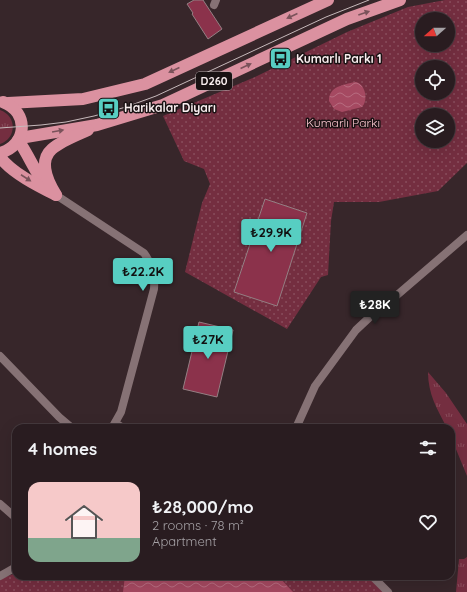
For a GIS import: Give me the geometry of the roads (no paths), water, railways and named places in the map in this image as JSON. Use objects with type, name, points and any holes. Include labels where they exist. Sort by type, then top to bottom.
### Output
[{"type":"highway","name":"D260","points":[[4,102],[83,98],[145,84],[328,0]]},
{"type":"highway","name":"D260","points":[[19,139],[97,125],[163,105],[347,19],[400,0]]},
{"type":"highway","points":[[0,153],[12,148],[19,139],[22,126],[20,117],[15,109],[4,102]]},
{"type":"highway","points":[[56,195],[49,183],[46,171],[48,153],[54,148],[97,125]]},
{"type":"highway","points":[[19,139],[39,176],[56,195]]},
{"type":"highway","points":[[0,157],[3,161],[21,174],[56,195]]},
{"type":"street","points":[[56,195],[144,253],[152,268],[154,290],[121,412],[114,424]]},
{"type":"street","points":[[298,424],[315,386],[356,330],[467,235]]},
{"type":"street","points":[[0,356],[67,424]]},
{"type":"street","points":[[0,504],[12,514]]},
{"type":"street","points":[[0,576],[12,569]]},
{"type":"street","points":[[376,580],[388,592]]},
{"type":"water","points":[[355,82],[361,85],[365,92],[365,100],[362,107],[342,112],[334,109],[329,101],[331,92],[338,87]]},
{"type":"water","points":[[124,580],[282,580],[293,592],[123,592]]},
{"type":"tram line","points":[[0,128],[66,122],[126,107],[156,96],[326,17],[369,0]]},
{"type":"place","name":"Kumarlı Parkı 1","points":[[281,59]]},
{"type":"place","name":"Harikalar Diyarı","points":[[109,108]]},
{"type":"park label","name":"Kumarlı Parkı","points":[[343,123]]}]
